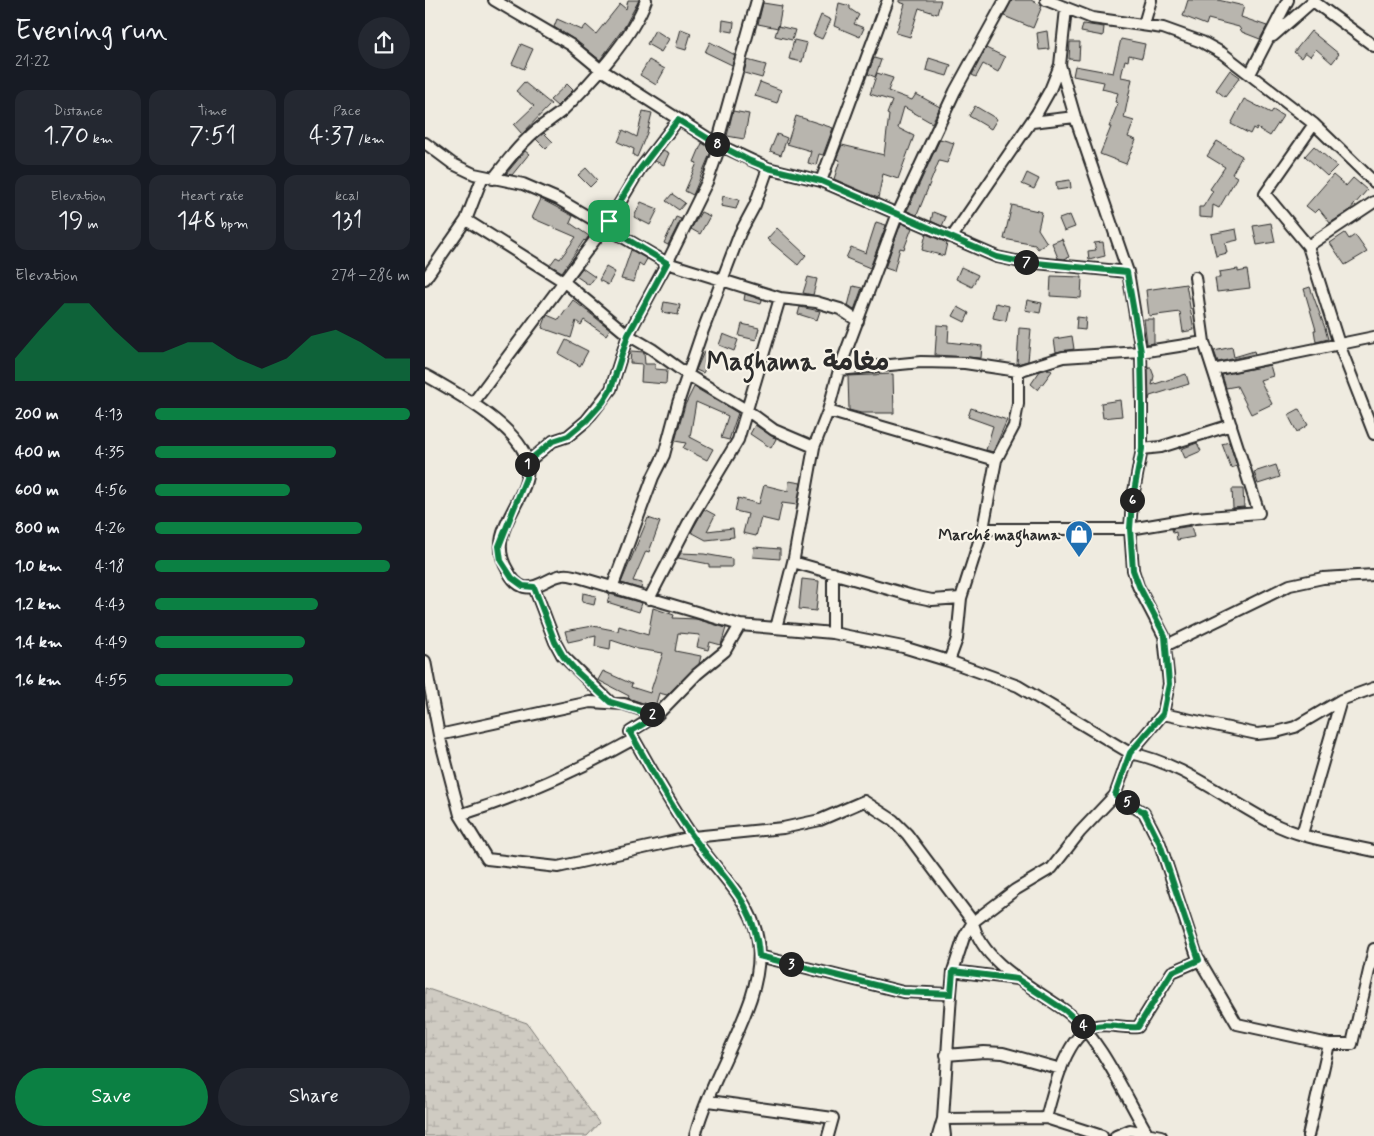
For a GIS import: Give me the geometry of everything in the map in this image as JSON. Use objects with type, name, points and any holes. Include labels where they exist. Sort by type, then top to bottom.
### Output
[{"type":"street","points":[[494,0],[571,45],[600,69],[678,120],[719,145],[768,168],[821,181],[997,257],[1016,261],[1127,272]]},
{"type":"street","points":[[425,280],[466,220],[488,178],[528,137],[559,113],[600,69],[633,29],[647,0]]},
{"type":"street","points":[[527,462],[553,441],[568,436],[586,421],[603,402],[611,389],[628,335],[667,263],[708,180],[757,0]]},
{"type":"street","points":[[821,181],[888,0]]},
{"type":"street","points":[[776,628],[793,562],[813,447],[828,411],[839,370],[898,214],[955,91],[1005,0]]},
{"type":"street","points":[[1045,0],[1066,9],[1111,22],[1144,24],[1163,28],[1202,42],[1222,53],[1314,124],[1374,182]]},
{"type":"street","points":[[1144,24],[1151,0]]},
{"type":"street","points":[[1250,74],[1288,0]]},
{"type":"street","points":[[1268,40],[1314,0],[1374,46]]},
{"type":"street","points":[[952,237],[1031,122],[1050,90],[1060,65],[1066,9]]},
{"type":"street","points":[[945,1136],[943,1119],[946,1056],[953,971],[959,949],[973,922],[1015,890],[1052,868],[1080,832],[1115,795],[1130,753],[1163,714],[1169,684],[1165,636],[1139,586],[1133,570],[1130,529],[1132,502],[1142,449],[1141,352],[1127,272],[1075,117],[1060,65]]},
{"type":"street","points":[[1031,122],[1075,117]]},
{"type":"street","points":[[473,403],[605,226],[640,169],[678,120]]},
{"type":"street","points":[[1314,124],[1265,194],[1308,246],[1339,344],[1374,434]]},
{"type":"street","points":[[425,143],[453,164],[488,178],[523,184],[539,190],[667,263],[780,298],[816,302],[840,309],[858,321]]},
{"type":"street","points":[[612,588],[653,477],[664,455],[688,374],[740,233],[755,204],[768,168]]},
{"type":"street","points":[[1308,246],[1374,202]]},
{"type":"street","points":[[466,220],[563,281],[628,335],[748,411],[774,430],[813,447]]},
{"type":"street","points":[[983,529],[1130,529],[1195,518],[1259,513],[1204,342],[1195,277]]},
{"type":"street","points":[[649,598],[691,518],[738,440],[780,298]]},
{"type":"street","points":[[1213,370],[1374,337]]},
{"type":"street","points":[[839,370],[921,362],[965,363],[1019,370],[1063,357],[1141,352],[1204,342]]},
{"type":"street","points":[[949,661],[957,639],[961,598],[975,560],[983,529],[995,460],[1014,426],[1018,404],[1019,370]]},
{"type":"street","points":[[425,374],[473,403],[511,435],[522,449],[527,462],[526,478],[499,546],[501,561],[512,578],[523,586],[534,587],[564,575],[578,577],[740,624],[833,633],[903,647],[949,661],[1018,686],[1130,753],[1149,757],[1197,779],[1272,823],[1302,834],[1374,852]]},
{"type":"street","points":[[828,411],[995,460]]},
{"type":"street","points":[[1142,449],[1161,447],[1231,425]]},
{"type":"street","points":[[793,562],[913,596],[932,600],[961,598]]},
{"type":"street","points":[[833,574],[833,633]]},
{"type":"street","points":[[1165,646],[1290,585],[1323,578],[1374,575]]},
{"type":"street","points":[[534,587],[555,642],[563,656],[610,702]]},
{"type":"street","points":[[695,1136],[751,998],[759,956],[758,938],[752,917],[742,900],[693,837],[630,732],[657,716],[697,674],[725,651],[740,624]]},
{"type":"street","points":[[425,661],[439,735],[460,815],[487,860],[558,867],[693,837],[783,828],[820,820],[863,801],[893,820],[907,834],[973,922],[975,936],[982,946],[1017,979],[1066,1011],[1087,1030],[1146,1131]]},
{"type":"street","points":[[1163,714],[1257,734],[1295,727],[1341,700],[1374,688]]},
{"type":"street","points":[[1302,834],[1341,700]]},
{"type":"street","points":[[439,735],[590,702],[610,702],[657,716]]},
{"type":"street","points":[[460,815],[510,799],[605,755],[634,739]]},
{"type":"street","points":[[1115,795],[1144,812],[1160,844],[1199,960],[1237,1024],[1329,1044],[1352,1044],[1374,948]]},
{"type":"street","points":[[759,956],[903,992],[951,994]]},
{"type":"street","points":[[1046,1118],[1061,1068],[1080,1035],[1092,1027],[1111,1025],[1127,1028],[1138,1027],[1172,972],[1199,960]]},
{"type":"street","points":[[953,971],[1017,979]]},
{"type":"street","points":[[1309,1136],[1329,1044]]},
{"type":"street","points":[[946,1056],[984,1052],[1003,1053],[1061,1068]]},
{"type":"street","points":[[709,1101],[833,1118],[828,1136]]},
{"type":"street","points":[[943,1119],[1046,1118],[1103,1136]]},
{"type":"street","points":[[938,1136],[943,1119]]},
{"type":"street","points":[[1116,1136],[1131,1130],[1146,1131],[1161,1136]]},
{"type":"green space","points":[[425,988],[527,1023],[599,1123],[587,1136],[425,1136]]},
{"type":"building","points":[[628,0],[639,0],[625,26],[600,60],[575,40],[554,27],[557,19],[582,30],[586,25],[596,34],[620,4],[626,9]]},
{"type":"building","points":[[899,0],[941,0],[937,14],[919,8],[910,37],[896,33],[905,4],[899,2]]},
{"type":"building","points":[[1012,0],[1031,0],[1042,6],[1033,28],[1004,16]]},
{"type":"building","points":[[1188,0],[1218,0],[1244,6],[1241,17],[1267,26],[1260,39],[1242,32],[1239,27],[1208,19],[1206,25],[1183,16]]},
{"type":"building","points":[[763,3],[782,6],[778,28],[758,24]]},
{"type":"building","points":[[839,3],[850,6],[850,9],[859,15],[854,24],[864,28],[860,37],[834,26]]},
{"type":"building","points":[[821,15],[831,20],[822,39],[813,35]]},
{"type":"building","points":[[723,20],[734,22],[733,32],[722,30]]},
{"type":"building","points":[[1083,24],[1104,27],[1103,36],[1081,32]]},
{"type":"building","points":[[778,26],[795,30],[792,40],[775,36]]},
{"type":"building","points":[[681,29],[691,33],[686,50],[676,47]]},
{"type":"building","points":[[655,30],[669,39],[661,52],[647,44]]},
{"type":"building","points":[[1047,31],[1049,49],[1039,50],[1037,33]]},
{"type":"building","points":[[1311,31],[1339,54],[1332,63],[1316,49],[1310,56],[1305,52],[1301,58],[1294,52]]},
{"type":"building","points":[[1121,39],[1145,44],[1142,58],[1129,55],[1128,61],[1125,60],[1121,77],[1132,79],[1124,118],[1134,121],[1128,137],[1136,140],[1126,164],[1100,154],[1111,127],[1109,127],[1118,103],[1115,102],[1118,93],[1102,89],[1104,82],[1073,76],[1075,66],[1113,73]]},
{"type":"building","points":[[794,40],[807,43],[802,62],[789,59]]},
{"type":"building","points":[[710,42],[735,55],[732,65],[705,52]]},
{"type":"building","points":[[1070,42],[1080,42],[1079,60],[1069,59]]},
{"type":"building","points":[[521,44],[533,49],[524,69],[512,64]]},
{"type":"building","points":[[986,48],[1005,57],[998,72],[983,64],[976,77],[972,75]]},
{"type":"building","points":[[874,58],[881,60],[875,77],[868,74]]},
{"type":"building","points":[[929,58],[951,65],[947,76],[926,70]]},
{"type":"building","points":[[649,60],[665,69],[656,85],[640,75]]},
{"type":"building","points":[[747,60],[766,65],[762,78],[744,73]]},
{"type":"building","points":[[1230,70],[1240,77],[1225,97],[1216,90]]},
{"type":"building","points":[[877,73],[893,78],[888,91],[912,100],[916,94],[940,107],[932,123],[904,107],[898,128],[914,136],[898,179],[883,174],[878,198],[834,179],[840,160],[836,159],[842,145],[884,155],[889,115],[887,114],[892,101],[870,94]]},
{"type":"building","points":[[524,82],[551,104],[522,134],[514,125],[534,106],[516,91]]},
{"type":"building","points":[[760,82],[781,90],[777,103],[755,96]]},
{"type":"building","points":[[567,84],[573,90],[557,106],[550,100]]},
{"type":"building","points":[[1244,99],[1271,113],[1273,110],[1283,116],[1270,136],[1257,128],[1256,130],[1253,128],[1250,134],[1231,124]]},
{"type":"building","points":[[975,106],[997,119],[991,129],[969,116]]},
{"type":"building","points":[[643,111],[652,113],[647,133],[637,157],[633,155],[634,149],[618,142],[623,130],[637,137]]},
{"type":"building","points":[[733,111],[749,114],[744,139],[727,136]]},
{"type":"building","points":[[796,116],[833,128],[823,155],[819,154],[816,165],[808,163],[811,151],[787,144]]},
{"type":"building","points":[[544,133],[553,142],[546,149],[536,139]]},
{"type":"building","points":[[777,134],[787,138],[781,155],[770,151]]},
{"type":"building","points":[[940,139],[954,143],[947,163],[939,161],[917,215],[907,211]]},
{"type":"building","points":[[1217,141],[1242,156],[1232,174],[1237,177],[1219,208],[1213,205],[1212,218],[1199,217],[1199,207],[1203,207],[1213,191],[1210,189],[1225,167],[1207,156]]},
{"type":"building","points":[[702,143],[712,149],[693,195],[685,191],[697,163],[694,162]]},
{"type":"building","points":[[1314,146],[1337,166],[1327,176],[1305,156]]},
{"type":"building","points":[[663,150],[669,153],[664,165],[655,161]]},
{"type":"building","points":[[525,151],[529,154],[512,175],[506,174]]},
{"type":"building","points":[[586,168],[597,180],[590,187],[578,175]]},
{"type":"building","points":[[1027,173],[1039,179],[1034,189],[1022,184]]},
{"type":"building","points":[[1333,175],[1346,186],[1353,178],[1367,190],[1349,211],[1330,223],[1319,209],[1315,213],[1306,206]]},
{"type":"building","points":[[1070,180],[1071,188],[1057,190],[1056,182]]},
{"type":"building","points":[[672,194],[685,203],[679,210],[666,201]]},
{"type":"building","points":[[723,196],[739,200],[736,209],[721,206]]},
{"type":"building","points":[[541,199],[573,216],[570,223],[589,236],[584,240],[562,272],[550,265],[556,257],[560,259],[576,237],[532,218]]},
{"type":"building","points":[[641,202],[658,209],[650,225],[634,217]]},
{"type":"building","points":[[1012,205],[1042,212],[1038,229],[1047,243],[1038,249],[1035,245],[1004,239]]},
{"type":"building","points":[[701,212],[710,216],[700,234],[691,229]]},
{"type":"building","points":[[933,212],[946,217],[942,226],[931,221]]},
{"type":"building","points":[[1070,215],[1075,227],[1064,231],[1059,219]]},
{"type":"building","points":[[676,217],[681,219],[668,245],[664,243]]},
{"type":"building","points":[[876,222],[886,225],[870,268],[846,258],[851,247],[866,253]]},
{"type":"building","points":[[901,223],[912,228],[904,249],[900,248],[894,271],[885,268]]},
{"type":"building","points":[[1271,223],[1275,242],[1257,245],[1253,226]]},
{"type":"building","points":[[777,228],[806,255],[798,265],[767,239]]},
{"type":"building","points":[[1236,229],[1238,240],[1225,243],[1227,253],[1216,256],[1211,234]]},
{"type":"building","points":[[1345,233],[1349,239],[1355,235],[1367,252],[1345,265],[1330,243]]},
{"type":"building","points":[[926,234],[947,243],[944,256],[922,250]]},
{"type":"building","points":[[1062,239],[1069,257],[1064,259],[1058,258],[1052,243]]},
{"type":"building","points":[[1103,242],[1105,256],[1089,260],[1088,251],[1096,250],[1094,243]]},
{"type":"building","points":[[631,250],[647,259],[643,266],[639,263],[634,282],[621,279]]},
{"type":"building","points":[[606,267],[615,272],[608,285],[599,280]]},
{"type":"building","points":[[961,267],[978,275],[972,287],[956,279]]},
{"type":"building","points":[[582,268],[595,277],[589,285],[576,276]]},
{"type":"building","points":[[1238,269],[1238,272],[1247,270],[1250,288],[1217,292],[1215,278],[1220,278],[1219,272]]},
{"type":"building","points":[[1051,276],[1082,277],[1081,298],[1050,296]]},
{"type":"building","points":[[808,277],[817,279],[813,295],[803,293]]},
{"type":"building","points":[[1186,284],[1194,330],[1183,332],[1180,312],[1149,316],[1146,290]]},
{"type":"building","points":[[853,286],[862,288],[854,310],[848,306]]},
{"type":"building","points":[[1310,287],[1328,339],[1316,342],[1314,330],[1316,330],[1304,289]]},
{"type":"building","points":[[745,294],[762,300],[761,304],[744,300]]},
{"type":"building","points":[[573,300],[610,329],[606,335],[584,320],[581,325],[576,321],[571,338],[542,328],[547,315],[559,320]]},
{"type":"building","points":[[1027,300],[1042,303],[1040,313],[1025,310]]},
{"type":"building","points":[[664,302],[680,305],[678,315],[662,312]]},
{"type":"building","points":[[996,303],[1009,306],[1006,321],[993,318]]},
{"type":"building","points":[[800,307],[820,311],[817,320],[798,314]]},
{"type":"building","points":[[958,307],[969,313],[965,322],[953,316]]},
{"type":"building","points":[[1077,317],[1086,318],[1085,330],[1076,329]]},
{"type":"building","points":[[1144,319],[1154,319],[1154,343],[1147,344]]},
{"type":"building","points":[[742,324],[759,328],[756,340],[739,336]]},
{"type":"building","points":[[937,325],[949,326],[948,342],[982,346],[981,358],[935,355]]},
{"type":"building","points":[[1019,328],[1031,329],[1028,361],[1017,364]]},
{"type":"building","points":[[723,334],[738,340],[734,351],[719,345]]},
{"type":"building","points":[[1072,336],[1074,349],[1056,352],[1054,339]]},
{"type":"building","points":[[566,340],[588,351],[580,366],[559,354]]},
{"type":"building","points":[[1232,347],[1234,357],[1254,351],[1255,354],[1218,362],[1214,351]]},
{"type":"building","points":[[631,351],[644,352],[645,364],[655,364],[655,369],[667,370],[666,384],[641,382],[642,364],[630,363]]},
{"type":"building","points":[[704,352],[712,356],[703,373],[696,370]]},
{"type":"building","points":[[1270,365],[1273,376],[1260,380],[1272,404],[1251,414],[1237,386],[1226,388],[1222,375]]},
{"type":"building","points":[[1148,368],[1151,368],[1154,376],[1152,385],[1186,374],[1189,384],[1150,396],[1149,400]]},
{"type":"building","points":[[1048,369],[1052,371],[1038,390],[1031,384],[1040,371]]},
{"type":"building","points":[[893,374],[894,413],[861,413],[849,410],[848,376]]},
{"type":"building","points":[[694,387],[738,413],[729,440],[721,438],[728,416],[696,402],[690,437],[713,449],[707,460],[683,448],[686,443],[675,441],[685,405]]},
{"type":"building","points":[[1120,400],[1122,416],[1103,418],[1101,403]]},
{"type":"building","points":[[971,408],[1007,420],[993,452],[986,450],[993,426],[968,417]]},
{"type":"building","points":[[1299,409],[1308,425],[1297,432],[1288,415]]},
{"type":"building","points":[[755,425],[776,439],[771,448],[750,434]]},
{"type":"building","points":[[1229,442],[1237,466],[1231,468],[1222,444]]},
{"type":"building","points":[[1197,443],[1201,451],[1185,458],[1181,449]]},
{"type":"building","points":[[1276,465],[1280,477],[1258,484],[1254,472]]},
{"type":"building","points":[[789,481],[801,483],[797,505],[782,503],[778,522],[761,518],[756,536],[743,533],[748,514],[735,511],[738,498],[759,504],[764,485],[788,491]]},
{"type":"building","points":[[1232,489],[1243,489],[1244,507],[1233,508]]},
{"type":"building","points":[[704,509],[715,515],[707,531],[733,528],[734,537],[706,540],[691,532]]},
{"type":"building","points":[[648,518],[660,522],[649,552],[646,551],[633,581],[642,583],[641,589],[621,583]]},
{"type":"building","points":[[1191,526],[1194,537],[1177,540],[1176,532],[1173,533],[1172,529]]},
{"type":"building","points":[[754,547],[780,549],[780,559],[753,557]]},
{"type":"building","points":[[681,553],[704,554],[732,559],[732,567],[709,567],[709,564],[678,558]]},
{"type":"building","points":[[802,579],[819,581],[816,611],[799,609]]},
{"type":"building","points":[[583,593],[596,596],[594,605],[582,602]]},
{"type":"building","points":[[610,594],[642,603],[639,612],[607,602]]},
{"type":"building","points":[[653,608],[674,615],[673,618],[696,619],[726,628],[721,645],[710,642],[708,650],[697,647],[700,635],[678,633],[675,651],[701,656],[699,664],[667,695],[659,693],[655,707],[628,698],[629,696],[598,680],[603,671],[632,684],[631,687],[650,693],[663,653],[638,649],[611,640],[610,649],[595,646],[596,636],[568,642],[565,631],[593,626],[618,631],[619,626],[648,635]]},
{"type":"place","name":"Marché maghama","points":[[1079,558]]},
{"type":"district","name":"Maghama مغامة","points":[[798,361]]},
{"type":"route","points":[[678,120],[748,160],[768,168],[821,181],[997,257],[1016,261],[1127,272],[1141,352],[1142,449],[1132,502],[1130,529],[1133,570],[1139,586],[1165,636],[1169,684],[1163,714],[1130,753],[1115,795],[1144,812],[1160,844],[1199,960],[1172,972],[1138,1027],[1127,1028],[1111,1025],[1092,1027],[1087,1030],[1066,1011],[1017,979],[953,971],[951,994],[919,995],[759,956],[758,938],[752,917],[742,900],[693,837],[630,732],[657,716],[624,704],[610,702],[577,672],[563,656],[555,642],[534,587],[523,586],[512,578],[501,561],[499,546],[526,478],[527,462],[553,441],[568,436],[586,421],[603,402],[611,389],[628,335],[667,263],[605,226],[609,221],[640,169],[678,120]]}]
